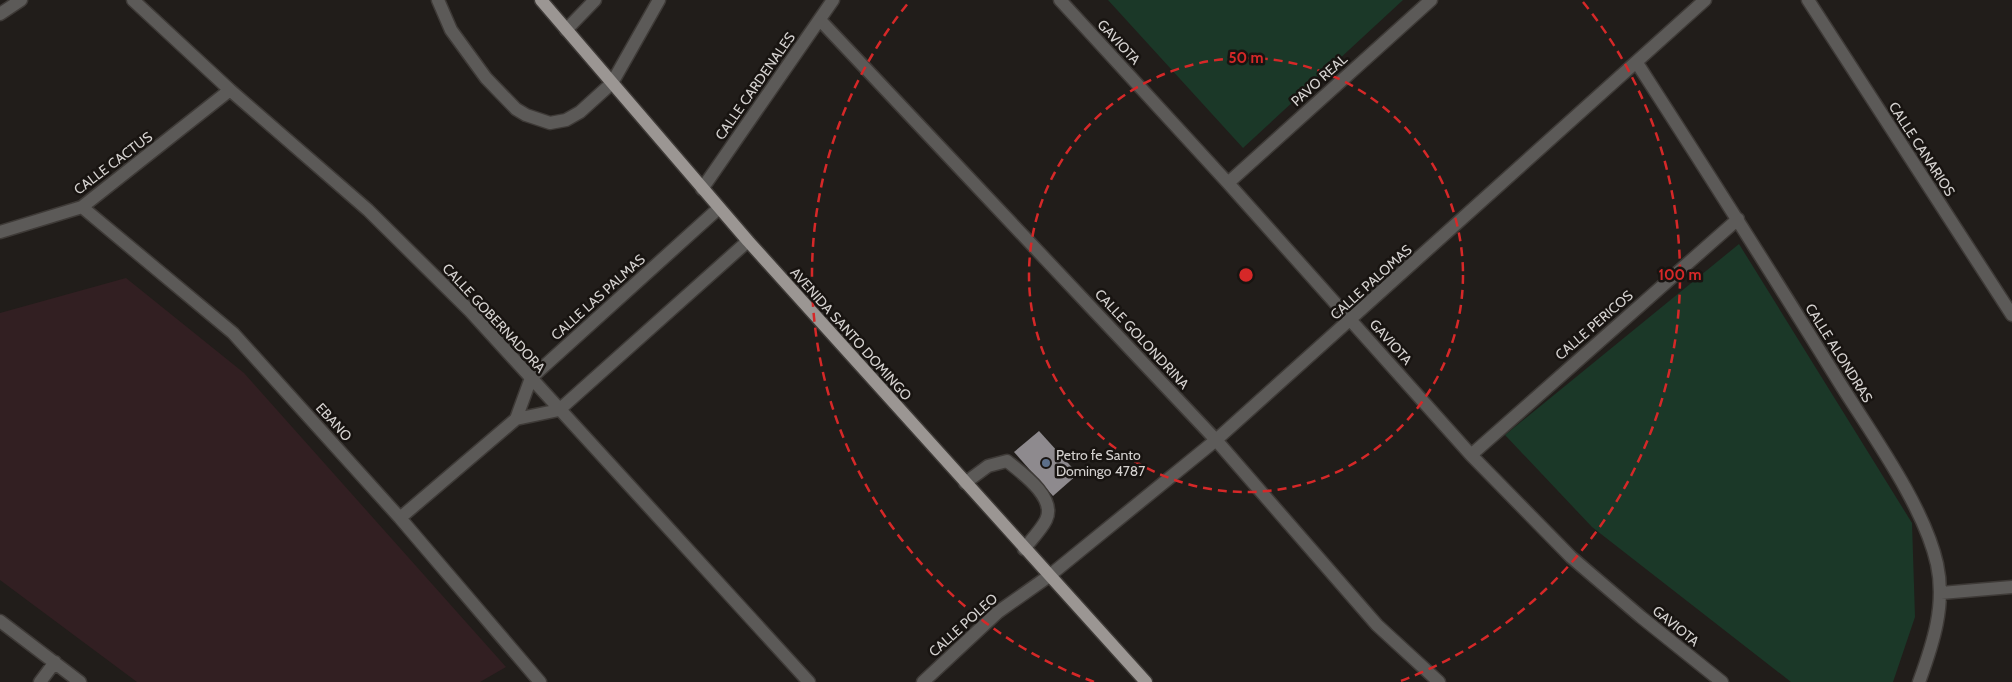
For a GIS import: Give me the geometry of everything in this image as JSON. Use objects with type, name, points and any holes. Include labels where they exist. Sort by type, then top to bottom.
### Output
[{"type":"main road","name":"AVENIDA SANTO DOMINGO","points":[[541,0],[748,241],[1146,682]]},
{"type":"street","points":[[0,14],[21,0]]},
{"type":"street","name":"CALLE GOBERNADORA","points":[[134,0],[230,90],[368,210],[470,311],[808,682]]},
{"type":"street","points":[[438,0],[451,30],[486,78],[516,109],[526,116],[550,123],[566,120],[580,112],[612,83],[659,0]]},
{"type":"street","points":[[566,30],[595,0]]},
{"type":"street","name":"CALLE CARDENALES","points":[[702,189],[833,0]]},
{"type":"street","name":"GAVIOTA","points":[[1060,0],[1228,183],[1471,455],[1571,557],[1641,617],[1722,682]]},
{"type":"street","name":"PAVO REAL","points":[[1228,183],[1430,0]]},
{"type":"street","name":"CALLE PALOMAS","points":[[1049,576],[1216,440],[1705,0]]},
{"type":"street","name":"CALLE CANARIOS","points":[[1808,0],[2012,315]]},
{"type":"street","name":"CALLE GOLONDRINA","points":[[820,20],[1216,440],[1377,625],[1439,682]]},
{"type":"street","name":"CALLE ALONDRAS","points":[[1636,63],[1738,219],[1903,486],[1927,536],[1936,564],[1941,593],[1938,622],[1919,682]]},
{"type":"street","name":"CALLE CACTUS","points":[[0,232],[82,207],[230,90]]},
{"type":"street","name":"EBANO","points":[[82,207],[233,334],[400,518],[540,682]]},
{"type":"street","name":"CALLE LAS PALMAS","points":[[516,420],[531,378],[719,208]]},
{"type":"street","name":"CALLE PERICOS","points":[[1471,455],[1738,219]]},
{"type":"street","points":[[400,518],[516,420],[560,410],[748,241]]},
{"type":"street","points":[[965,483],[988,466],[1007,461],[1046,498],[1049,509],[1046,520],[1024,549]]},
{"type":"street","name":"CALLE POLEO","points":[[923,682],[998,612],[1049,576]]},
{"type":"street","points":[[1941,593],[2012,587]]},
{"type":"street","points":[[0,621],[80,682]]},
{"type":"street","points":[[40,682],[55,662]]},
{"type":"shaded area","points":[[126,278],[244,373],[506,667],[480,682],[137,682],[0,580],[0,313]]},
{"type":"green space","points":[[1108,0],[1403,0],[1243,148]]},
{"type":"green space","points":[[1739,244],[1912,523],[1915,617],[1893,682],[1791,682],[1592,527],[1505,435]]},
{"type":"building","name":"Petro fe Santo Domingo 4787","points":[[1039,431],[1078,474],[1053,496],[1014,452]]},
{"type":"place","name":"Petro fe Santo Domingo 4787","points":[[1046,463]]}]
